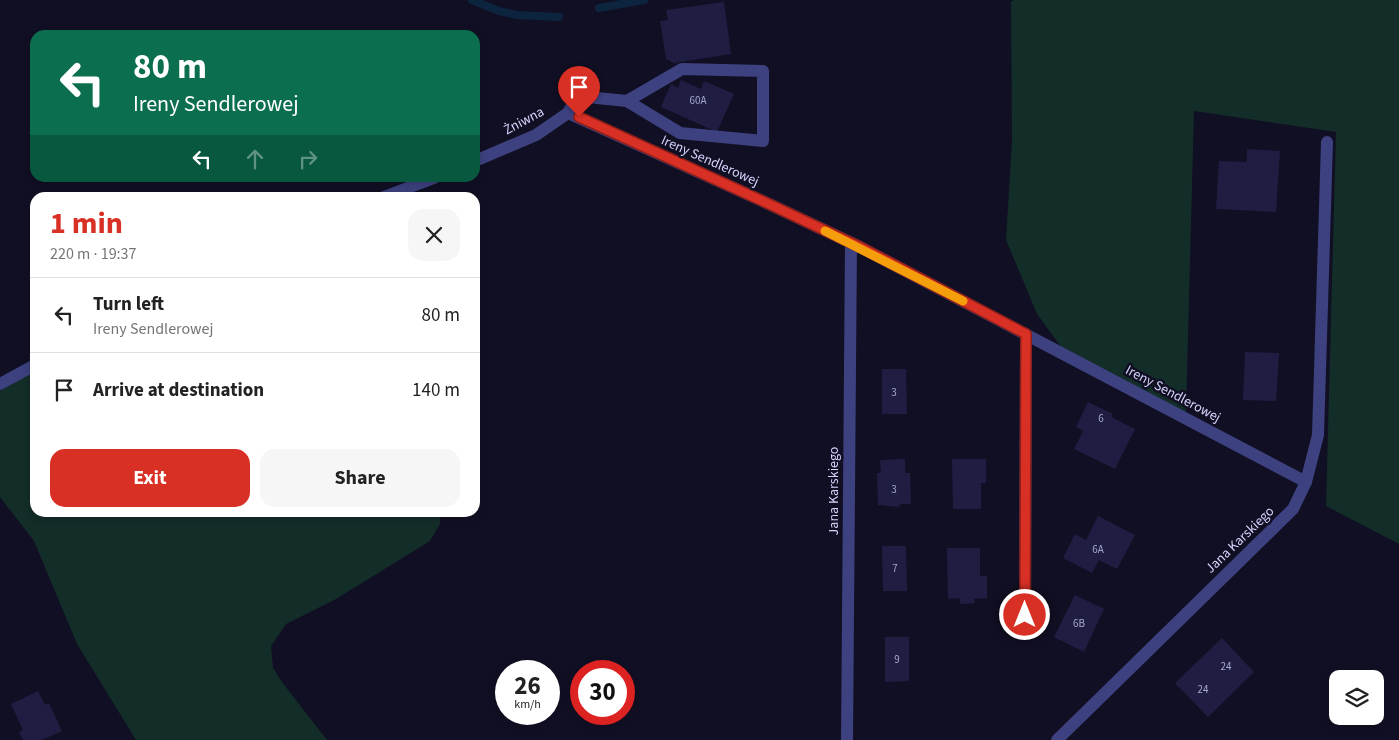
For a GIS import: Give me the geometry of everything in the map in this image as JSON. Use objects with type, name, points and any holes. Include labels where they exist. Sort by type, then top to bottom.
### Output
[{"type":"street","points":[[682,69],[764,71],[764,141],[680,133],[627,101],[682,69]]},
{"type":"street","name":"Żniwna","points":[[480,159],[536,135],[568,112],[577,96],[627,101]]},
{"type":"street","name":"Ireny Sendlerowej","points":[[568,112],[850,243],[1306,482]]},
{"type":"street","name":"Jana Karskiego","points":[[1057,740],[1293,509],[1306,482],[1318,435],[1327,142]]},
{"type":"street","points":[[397,192],[423,182]]},
{"type":"street","name":"Jana Karskiego","points":[[847,740],[850,243]]},
{"type":"street","points":[[1025,615],[1026,334]]},
{"type":"street","points":[[0,384],[30,368]]},
{"type":"green space","points":[[1014,0],[1399,0],[1399,544],[1326,506],[1336,132],[1194,111],[1186,412],[1076,367],[1037,314],[1006,240],[1012,141],[1011,2]]},
{"type":"green space","points":[[30,374],[30,517],[440,517],[440,524],[430,541],[336,599],[286,624],[271,646],[273,668],[327,740],[136,740],[77,644],[34,541],[0,497],[0,391]]},
{"type":"building","points":[[724,2],[731,54],[674,63],[666,59],[660,21],[668,20],[666,10]]},
{"type":"building","points":[[681,80],[701,89],[704,81],[734,94],[717,132],[661,107],[671,84],[678,88]]},
{"type":"building","points":[[1247,149],[1280,151],[1276,212],[1216,209],[1219,161],[1247,162]]},
{"type":"building","points":[[1245,352],[1279,353],[1276,401],[1243,400]]},
{"type":"building","points":[[882,369],[906,369],[907,414],[882,414]]},
{"type":"building","points":[[1088,402],[1113,414],[1111,417],[1135,429],[1115,469],[1074,449],[1083,431],[1076,427]]},
{"type":"building","points":[[905,459],[905,473],[910,473],[911,504],[901,504],[898,507],[878,505],[877,473],[881,473],[880,460]]},
{"type":"building","points":[[952,459],[986,459],[986,483],[981,483],[981,509],[953,509]]},
{"type":"building","points":[[1098,516],[1135,535],[1117,569],[1099,560],[1092,573],[1063,558],[1075,534],[1086,540]]},
{"type":"building","points":[[882,546],[906,546],[907,591],[883,591]]},
{"type":"building","points":[[947,548],[980,548],[980,576],[987,576],[987,598],[974,599],[975,603],[960,604],[960,598],[948,599]]},
{"type":"building","points":[[1075,595],[1104,609],[1084,652],[1054,637]]},
{"type":"building","points":[[885,637],[909,637],[909,681],[885,682]]},
{"type":"building","points":[[1222,638],[1254,672],[1208,717],[1175,683]]},
{"type":"building","points":[[38,691],[45,705],[49,703],[62,731],[42,740],[23,740],[19,732],[23,730],[11,704]]},
{"type":"waterway","points":[[472,0],[499,11],[517,15],[559,17]]},
{"type":"waterway","points":[[599,8],[644,0]]},
{"type":"slow traffic","points":[[825,231],[860,247],[963,301]]},
{"type":"route","points":[[579,117],[860,247],[1026,334],[1025,615]]}]
